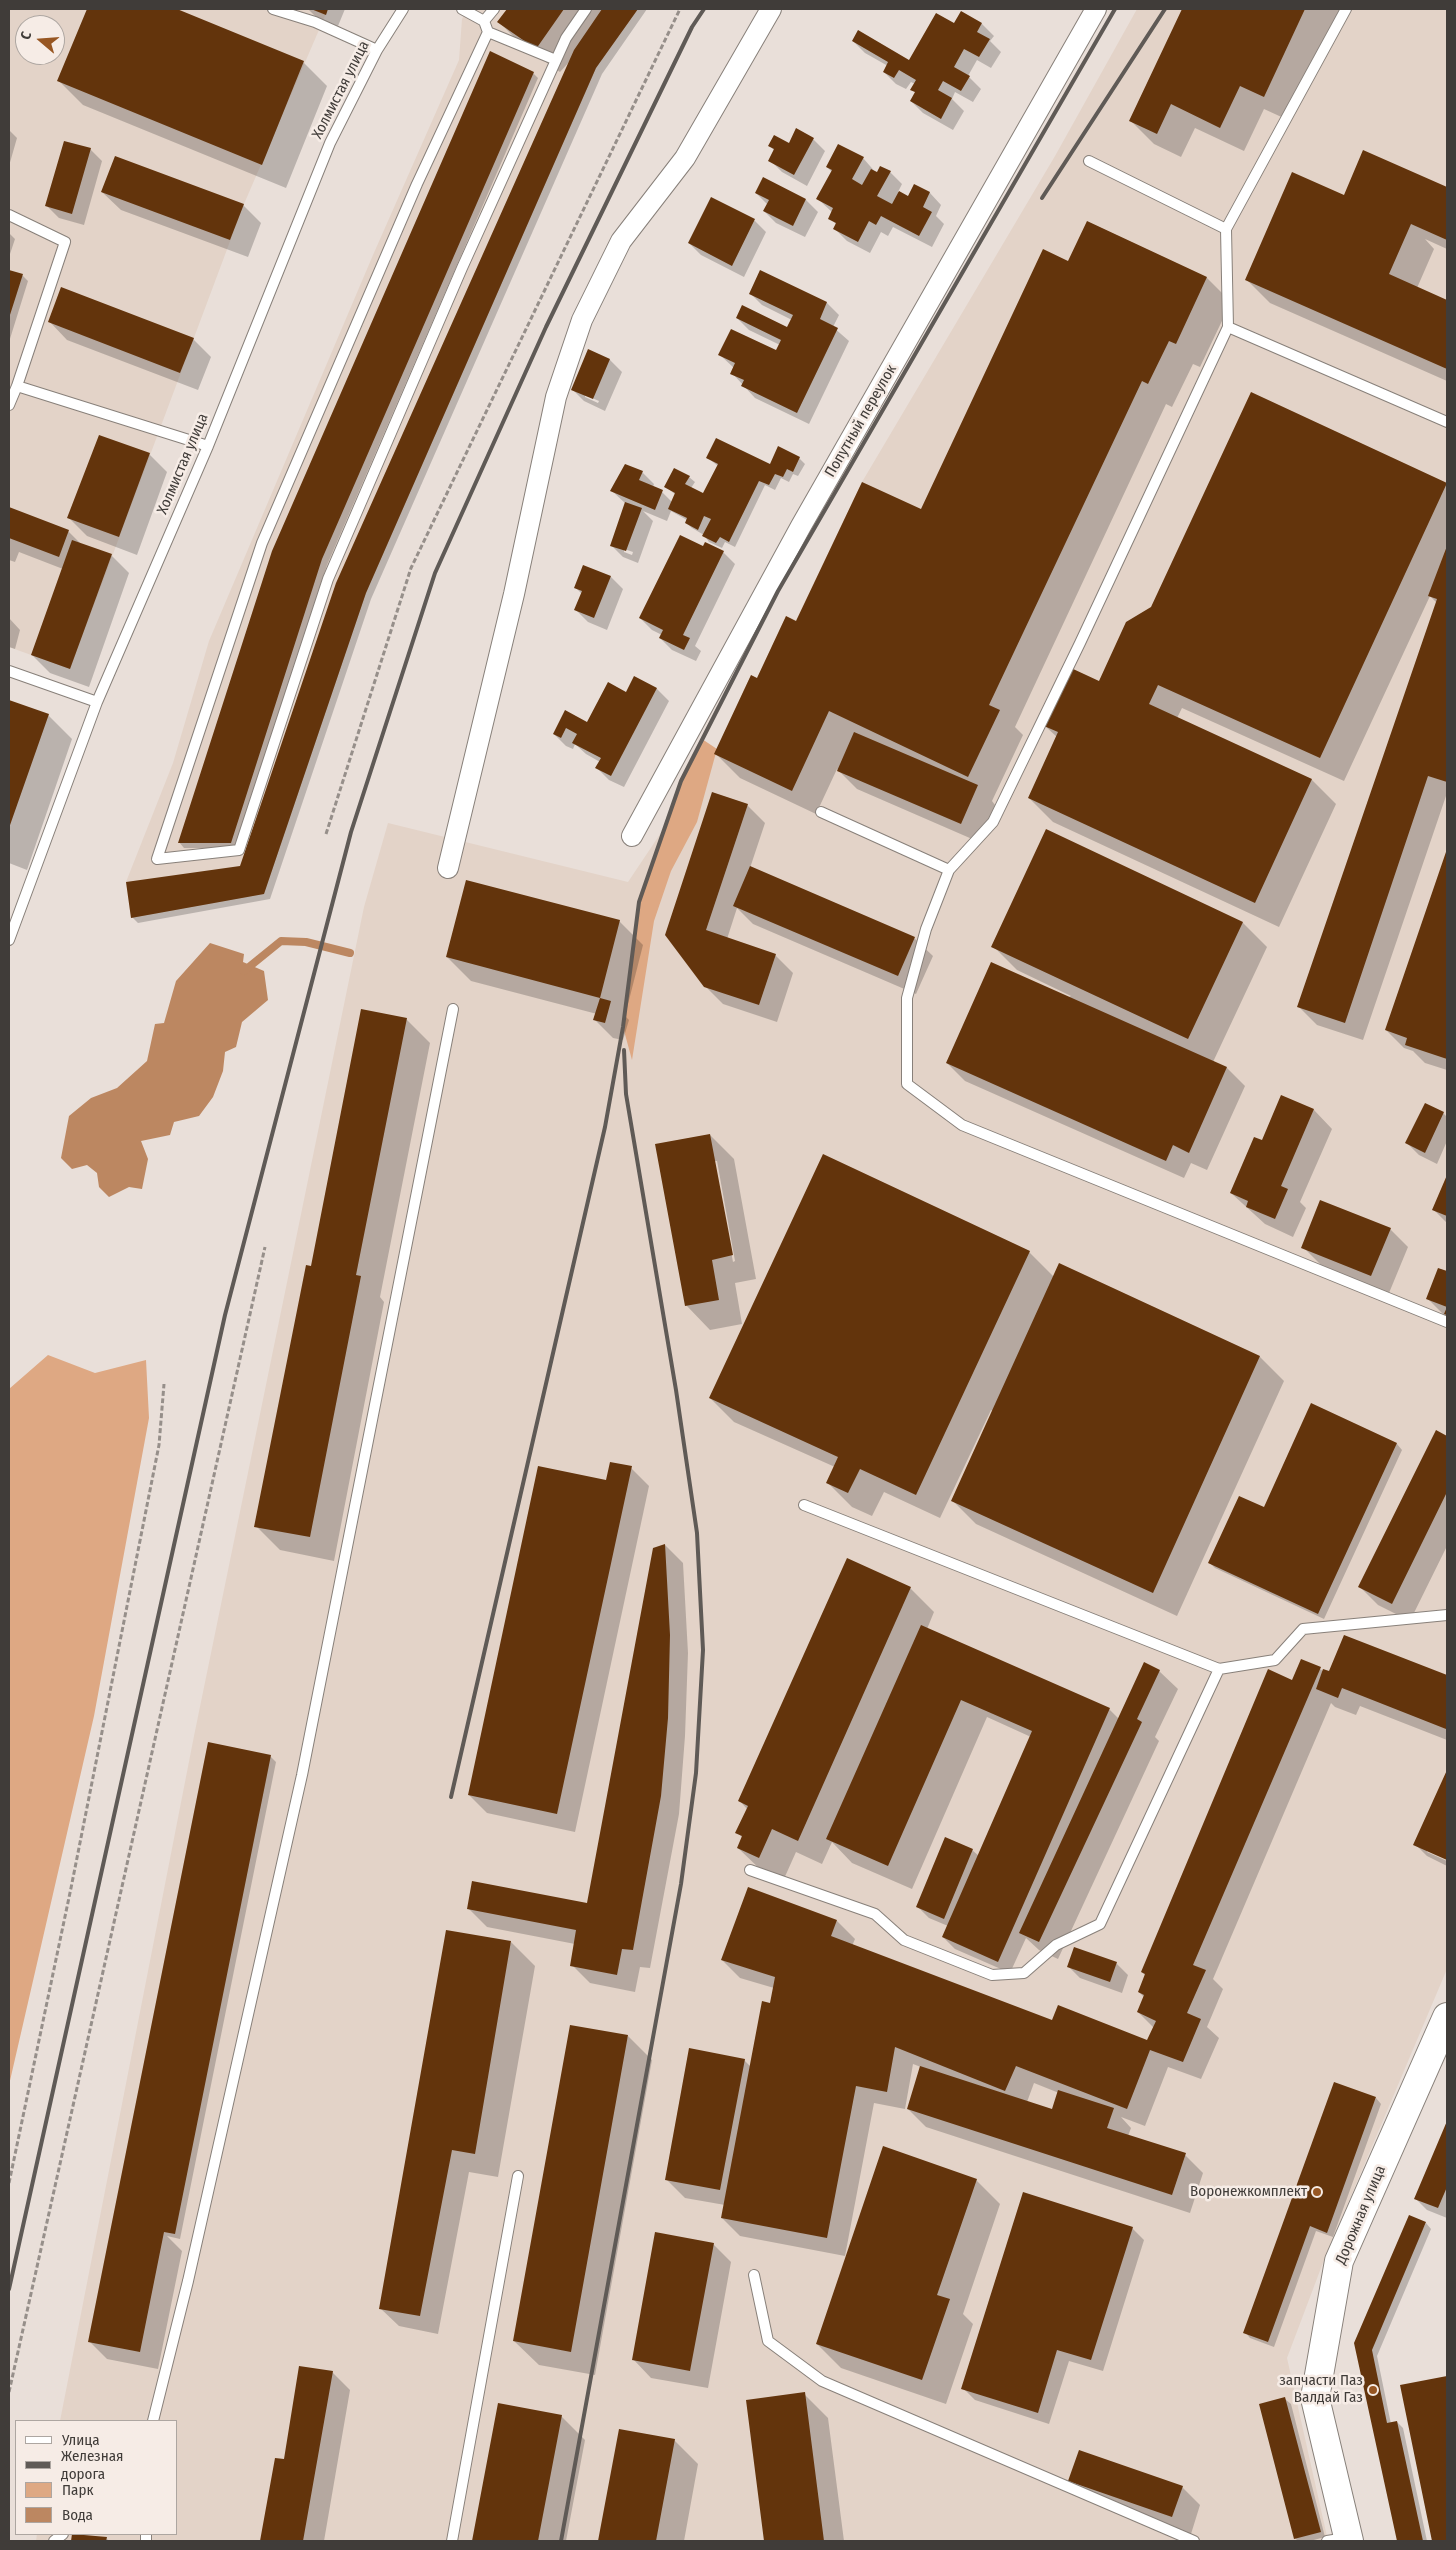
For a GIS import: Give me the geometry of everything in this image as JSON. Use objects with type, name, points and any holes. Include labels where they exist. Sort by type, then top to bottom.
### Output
[{"type":"street","points":[[448,868],[514,594],[556,397],[582,320],[621,241],[685,158],[771,9]]},
{"type":"street","name":"Попутный переулок","points":[[632,836],[801,526],[1096,9]]},
{"type":"street","name":"Дорожная улица","points":[[1341,2540],[1315,2398],[1339,2261],[1447,2017]]},
{"type":"lane","points":[[272,9],[315,22],[377,50]]},
{"type":"lane","name":"Холмистая улица","points":[[9,940],[97,702],[208,446],[330,143],[377,50],[403,9]]},
{"type":"lane","points":[[462,9],[484,21],[488,32],[417,184],[262,543],[157,859],[239,850],[328,579],[462,268],[556,60],[566,38],[586,9]]},
{"type":"lane","points":[[484,21],[494,9]]},
{"type":"lane","points":[[1346,9],[1226,229],[1228,327],[993,822],[949,870],[926,930],[907,998],[908,1084],[962,1125],[1447,1322]]},
{"type":"lane","points":[[488,32],[556,60]]},
{"type":"lane","points":[[1089,161],[1226,229]]},
{"type":"lane","points":[[9,215],[65,242],[9,405]]},
{"type":"lane","points":[[1228,327],[1447,422]]},
{"type":"lane","points":[[17,386],[208,446]]},
{"type":"lane","points":[[9,671],[97,702]]},
{"type":"lane","points":[[821,812],[949,870]]},
{"type":"lane","points":[[154,2420],[188,2281],[302,1775],[453,1009]]},
{"type":"lane","points":[[804,1505],[1219,1669],[1275,1660],[1303,1629],[1447,1615]]},
{"type":"lane","points":[[750,1870],[875,1914],[904,1940],[992,1975],[1024,1973],[1056,1945],[1100,1924],[1219,1669]]},
{"type":"lane","points":[[452,2541],[518,2176]]},
{"type":"lane","points":[[754,2275],[768,2341],[822,2381],[1194,2541]]},
{"type":"path","points":[[326,834],[411,568],[680,9]]},
{"type":"path","points":[[9,2392],[265,1247]]},
{"type":"path","points":[[9,2183],[73,1878],[159,1445],[164,1384]]},
{"type":"shaded area","points":[[9,9],[328,9],[244,204],[70,669],[9,647]]},
{"type":"shaded area","points":[[467,9],[638,9],[596,68],[366,593],[264,894],[131,918],[126,882],[173,763],[209,641],[373,255],[459,60],[462,19]]},
{"type":"shaded area","points":[[1137,9],[1447,9],[1447,1969],[1324,2260],[1287,2358],[1328,2541],[36,2541],[37,2535],[178,2535],[178,2420],[60,2420],[194,1736],[364,907],[388,823],[628,882],[717,749],[751,675],[757,678],[786,616],[796,620],[862,482],[1055,156]]},
{"type":"green space","points":[[702,739],[717,749],[697,822],[671,871],[654,921],[632,1060],[623,1027],[639,902],[681,781]]},
{"type":"green space","points":[[48,1355],[95,1373],[146,1360],[149,1418],[94,1716],[9,2085],[9,1389]]},
{"type":"water","points":[[210,943],[244,954],[243,962],[264,971],[268,1000],[242,1022],[236,1047],[225,1052],[223,1071],[213,1097],[199,1116],[174,1122],[170,1135],[141,1141],[148,1159],[142,1189],[129,1187],[109,1197],[99,1187],[97,1173],[87,1165],[72,1169],[61,1158],[69,1116],[91,1098],[117,1088],[147,1061],[155,1024],[164,1023],[176,981]]},
{"type":"building","points":[[87,9],[177,9],[304,61],[262,165],[57,81]]},
{"type":"building","points":[[311,9],[328,9],[326,15]]},
{"type":"building","points":[[507,9],[564,9],[536,49],[497,22]]},
{"type":"building","points":[[602,9],[638,9],[596,68],[366,593],[264,894],[131,918],[126,882],[240,866],[336,583],[574,50]]},
{"type":"building","points":[[1182,9],[1305,9],[1264,97],[1240,86],[1220,128],[1171,104],[1157,134],[1129,121]]},
{"type":"building","points":[[961,11],[982,23],[977,32],[990,39],[979,57],[964,49],[954,67],[970,76],[961,91],[943,81],[938,90],[952,98],[941,119],[910,101],[915,92],[910,90],[916,80],[899,70],[894,78],[883,72],[888,62],[852,41],[858,30],[909,60],[936,13],[954,23]]},
{"type":"building","points":[[490,51],[534,72],[322,559],[231,843],[178,843],[272,551]]},
{"type":"building","points":[[796,128],[814,138],[794,175],[768,161],[774,149],[768,146],[774,135],[789,143]]},
{"type":"building","points":[[64,141],[91,148],[72,214],[45,206]]},
{"type":"building","points":[[838,144],[864,157],[852,179],[862,185],[871,169],[877,172],[880,166],[891,171],[877,196],[892,204],[899,191],[908,196],[914,184],[930,192],[923,207],[932,212],[919,236],[881,216],[876,225],[869,221],[858,242],[833,229],[836,223],[828,219],[833,208],[816,199],[832,170],[826,167]]},
{"type":"building","points":[[1363,150],[1447,187],[1447,240],[1411,224],[1389,274],[1447,300],[1447,369],[1245,280],[1292,172],[1344,195]]},
{"type":"building","points":[[115,156],[244,204],[230,240],[101,192]]},
{"type":"building","points":[[763,177],[806,199],[793,226],[763,211],[769,200],[755,193]]},
{"type":"building","points":[[711,197],[755,219],[732,266],[688,243]]},
{"type":"building","points":[[1087,221],[1207,277],[1176,344],[1169,341],[1148,384],[1142,381],[989,705],[1000,710],[968,777],[829,711],[792,791],[714,754],[751,675],[757,678],[786,616],[796,621],[862,482],[921,509],[1043,249],[1068,261]]},
{"type":"building","points":[[9,270],[23,274],[9,318]]},
{"type":"building","points":[[760,270],[827,302],[820,319],[838,328],[797,413],[741,386],[744,380],[730,374],[735,363],[718,355],[731,329],[776,350],[781,340],[736,318],[742,305],[787,327],[793,315],[749,294]]},
{"type":"building","points":[[61,287],[194,338],[180,373],[48,322]]},
{"type":"building","points":[[588,349],[610,359],[593,399],[571,390]]},
{"type":"building","points":[[1251,392],[1447,483],[1320,758],[1158,685],[1149,704],[1312,779],[1255,903],[1028,798],[1058,732],[1044,726],[1071,668],[1099,681],[1126,622],[1151,607]]},
{"type":"building","points":[[99,435],[150,453],[119,537],[67,518]]},
{"type":"building","points":[[716,438],[770,464],[778,446],[800,457],[793,472],[787,469],[783,477],[775,474],[769,485],[759,481],[729,542],[720,537],[716,543],[702,536],[711,519],[704,516],[698,530],[685,523],[687,518],[668,509],[675,493],[664,487],[674,468],[690,476],[685,484],[703,493],[718,464],[706,458]]},
{"type":"building","points":[[625,464],[643,471],[639,480],[663,490],[655,510],[610,491]]},
{"type":"building","points":[[625,502],[642,508],[626,551],[610,546]]},
{"type":"building","points":[[9,507],[69,530],[59,557],[9,538]]},
{"type":"building","points":[[680,535],[703,546],[705,542],[724,551],[683,635],[690,638],[684,650],[659,638],[663,630],[639,618]]},
{"type":"building","points":[[72,540],[112,554],[70,669],[31,655]]},
{"type":"building","points":[[1447,546],[1447,782],[1428,776],[1345,1023],[1297,1007],[1437,599],[1428,596]]},
{"type":"building","points":[[583,565],[611,576],[594,618],[574,610],[582,591],[574,588]]},
{"type":"building","points":[[634,676],[657,688],[611,776],[595,768],[601,758],[572,743],[577,734],[566,728],[561,738],[553,734],[565,710],[587,722],[608,682],[626,692]]},
{"type":"building","points":[[9,700],[49,714],[9,828]]},
{"type":"building","points":[[854,732],[978,785],[961,824],[837,771]]},
{"type":"building","points":[[712,792],[748,804],[706,930],[776,954],[759,1005],[704,987],[665,935]]},
{"type":"building","points":[[1046,829],[1243,922],[1188,1039],[991,947]]},
{"type":"building","points":[[1447,849],[1447,1059],[1405,1045],[1407,1038],[1385,1030]]},
{"type":"building","points":[[750,866],[915,937],[898,976],[733,906]]},
{"type":"building","points":[[466,880],[620,920],[600,998],[446,957]]},
{"type":"building","points":[[991,962],[1227,1067],[1189,1153],[1173,1145],[1166,1161],[946,1063]]},
{"type":"building","points":[[600,998],[611,1001],[605,1023],[593,1020]]},
{"type":"building","points":[[361,1009],[407,1018],[356,1275],[361,1276],[310,1537],[254,1527],[306,1265],[311,1266]]},
{"type":"building","points":[[1281,1095],[1314,1109],[1281,1186],[1288,1189],[1275,1219],[1246,1207],[1248,1201],[1230,1193],[1254,1137],[1262,1140]]},
{"type":"building","points":[[1425,1103],[1444,1112],[1425,1153],[1405,1143]]},
{"type":"building","points":[[710,1134],[733,1255],[712,1260],[719,1300],[685,1306],[655,1144]]},
{"type":"building","points":[[823,1154],[1030,1251],[916,1495],[860,1469],[848,1493],[826,1483],[838,1457],[709,1398]]},
{"type":"building","points":[[1447,1175],[1447,1216],[1432,1210]]},
{"type":"building","points":[[1320,1200],[1391,1228],[1371,1276],[1301,1248]]},
{"type":"building","points":[[1059,1263],[1260,1356],[1153,1593],[951,1501]]},
{"type":"building","points":[[1438,1268],[1447,1271],[1447,1307],[1426,1299]]},
{"type":"building","points":[[1311,1403],[1397,1443],[1318,1614],[1208,1563],[1239,1496],[1264,1507]]},
{"type":"building","points":[[1436,1430],[1447,1436],[1447,1492],[1392,1604],[1358,1587]]},
{"type":"building","points":[[610,1462],[632,1466],[557,1814],[468,1795],[538,1466],[606,1480]]},
{"type":"building","points":[[665,1544],[670,1635],[668,1718],[661,1796],[633,1950],[622,1949],[617,1975],[570,1966],[576,1930],[467,1909],[472,1881],[587,1903],[653,1548]]},
{"type":"building","points":[[847,1558],[911,1587],[798,1841],[772,1829],[759,1858],[737,1848],[742,1836],[735,1833],[748,1806],[738,1801]]},
{"type":"building","points":[[921,1625],[1110,1708],[998,1962],[942,1937],[1032,1731],[961,1700],[888,1866],[826,1839]]},
{"type":"building","points":[[1344,1635],[1447,1675],[1446,1729],[1342,1688],[1338,1698],[1316,1689],[1323,1669],[1329,1671]]},
{"type":"building","points":[[1301,1659],[1321,1667],[1193,1965],[1206,1970],[1187,2013],[1201,2019],[1183,2062],[1150,2050],[1127,2109],[1016,2066],[1005,2091],[895,2047],[887,2092],[856,2086],[827,2238],[721,2218],[762,2001],[770,2003],[775,1977],[721,1960],[748,1887],[837,1920],[831,1936],[1052,2020],[1058,2005],[1147,2040],[1156,2021],[1137,2012],[1144,1995],[1138,1992],[1145,1974],[1141,1972],[1268,1669],[1292,1680]]},
{"type":"building","points":[[1144,1662],[1160,1670],[1137,1719],[1142,1722],[1039,1942],[1019,1933]]},
{"type":"building","points":[[208,1742],[271,1755],[175,2234],[164,2232],[140,2352],[88,2342]]},
{"type":"building","points":[[1447,1770],[1447,1860],[1413,1845]]},
{"type":"building","points":[[945,1837],[973,1849],[944,1919],[916,1907]]},
{"type":"building","points":[[446,1930],[511,1941],[475,2154],[452,2150],[420,2316],[379,2309]]},
{"type":"building","points":[[1074,1947],[1117,1962],[1110,1982],[1067,1967]]},
{"type":"building","points":[[570,2025],[628,2035],[571,2352],[513,2341]]},
{"type":"building","points":[[689,2048],[745,2059],[720,2190],[665,2180]]},
{"type":"building","points":[[920,2066],[1052,2109],[1058,2090],[1114,2108],[1107,2128],[1186,2153],[1172,2195],[907,2109]]},
{"type":"building","points":[[1334,2082],[1376,2097],[1327,2233],[1310,2226],[1268,2342],[1243,2333]]},
{"type":"building","points":[[1447,2121],[1447,2187],[1438,2208],[1414,2199]]},
{"type":"building","points":[[883,2146],[977,2179],[937,2295],[950,2299],[922,2380],[816,2344]]},
{"type":"building","points":[[1023,2192],[1133,2227],[1091,2360],[1057,2350],[1038,2413],[961,2389]]},
{"type":"building","points":[[1409,2215],[1426,2222],[1372,2350],[1387,2423],[1397,2421],[1423,2541],[1397,2541],[1354,2343]]},
{"type":"building","points":[[655,2232],[714,2243],[690,2371],[632,2360]]},
{"type":"building","points":[[299,2366],[333,2371],[303,2541],[260,2541],[275,2458],[284,2459]]},
{"type":"building","points":[[1447,2376],[1447,2541],[1432,2541],[1400,2385]]},
{"type":"building","points":[[805,2392],[824,2541],[764,2541],[746,2400]]},
{"type":"building","points":[[1285,2397],[1321,2532],[1294,2539],[1259,2404]]},
{"type":"building","points":[[498,2403],[562,2415],[538,2541],[472,2541]]},
{"type":"building","points":[[619,2429],[675,2439],[656,2541],[598,2541]]},
{"type":"building","points":[[1079,2450],[1183,2486],[1172,2517],[1068,2481]]},
{"type":"building","points":[[72,2535],[107,2537],[106,2541],[71,2541]]},
{"type":"waterway","points":[[244,971],[281,941],[306,942],[350,953]]},
{"type":"railway","points":[[9,2289],[225,1315],[351,832],[435,573],[546,327],[692,27],[704,9]]},
{"type":"railway","points":[[451,1797],[605,1127],[623,1027],[639,902],[681,781],[778,591],[1115,9]]},
{"type":"railway","points":[[1042,198],[1165,9]]},
{"type":"railway","points":[[561,2541],[681,1884],[696,1773],[703,1650],[697,1533],[676,1390],[626,1094],[624,1050]]},
{"type":"place","name":"Воронежкомплект","points":[[1317,2192]]},
{"type":"place","name":"запчасти Паз Валдай Газ","points":[[1373,2390]]}]
